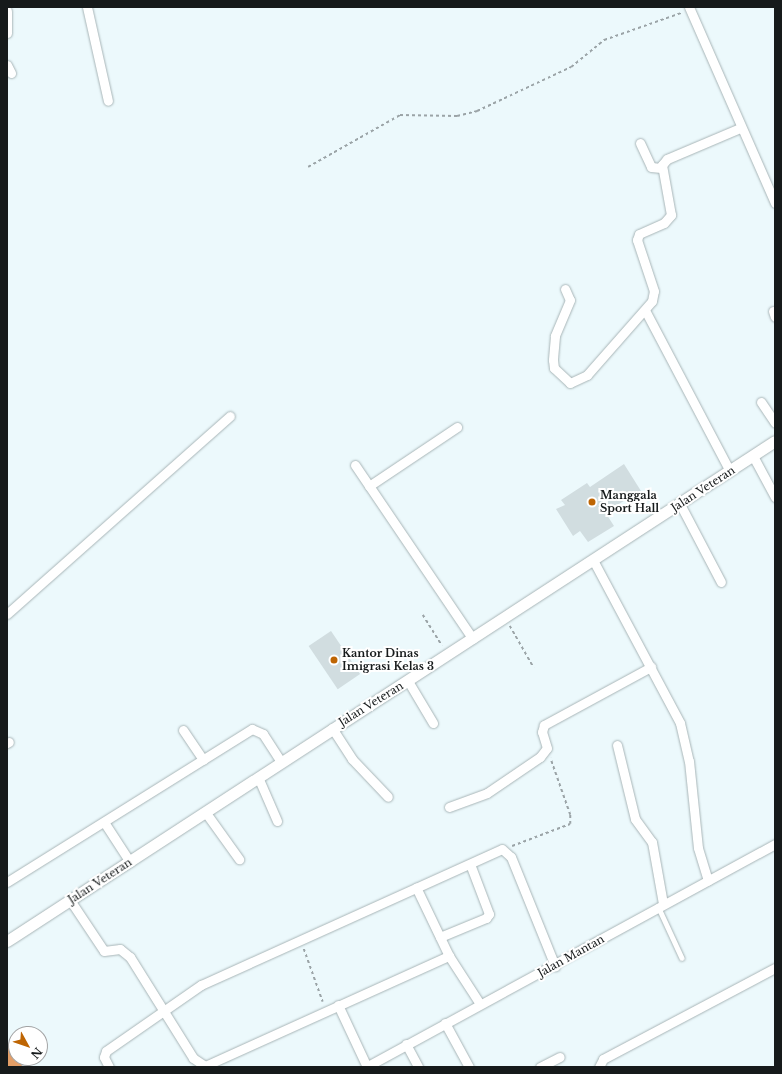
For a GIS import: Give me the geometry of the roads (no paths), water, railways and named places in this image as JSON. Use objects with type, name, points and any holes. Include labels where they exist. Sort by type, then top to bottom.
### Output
[{"type":"highway","points":[[7,1051],[14,1067]]},
{"type":"street","points":[[87,7],[108,101]]},
{"type":"street","points":[[690,8],[740,128],[774,199]]},
{"type":"street","points":[[7,11],[7,32]]},
{"type":"street","points":[[660,168],[667,159],[740,128]]},
{"type":"street","points":[[640,143],[651,167],[660,168]]},
{"type":"street","points":[[565,289],[570,300],[555,336],[553,360],[554,368],[570,383],[587,375],[646,312],[654,291],[637,237],[664,223],[671,215],[672,202],[660,168]]},
{"type":"street","points":[[646,312],[730,471]]},
{"type":"street","points":[[761,402],[775,423]]},
{"type":"street","points":[[7,614],[230,416]]},
{"type":"street","points":[[369,486],[457,427]]},
{"type":"street","name":"Jalan Veteran","points":[[7,941],[206,813],[332,728],[506,619],[775,441]]},
{"type":"street","points":[[752,456],[775,497]]},
{"type":"street","points":[[355,465],[473,639]]},
{"type":"street","points":[[680,504],[721,582]]},
{"type":"street","points":[[593,560],[651,666],[685,740],[698,848],[708,880]]},
{"type":"street","points":[[449,807],[487,793],[518,774],[547,750],[544,725],[651,666]]},
{"type":"street","points":[[408,680],[433,723]]},
{"type":"street","points":[[332,728],[352,759],[388,797]]},
{"type":"street","points":[[7,882],[256,729],[281,762]]},
{"type":"street","points":[[183,730],[204,760]]},
{"type":"street","points":[[617,745],[635,819],[652,842],[660,905]]},
{"type":"street","points":[[258,777],[277,821]]},
{"type":"street","points":[[206,813],[238,858]]},
{"type":"street","points":[[104,822],[130,862]]},
{"type":"street","name":"Jalan Mantan","points":[[367,1067],[480,1004],[555,966],[660,905],[775,844]]},
{"type":"street","points":[[109,1067],[104,1057],[106,1051],[164,1009],[215,978],[504,849],[555,966]]},
{"type":"street","points":[[440,937],[489,914],[470,864]]},
{"type":"street","points":[[416,887],[449,956],[480,1004]]},
{"type":"street","points":[[70,900],[104,951],[125,951],[164,1009],[193,1058],[205,1066],[449,956]]},
{"type":"street","points":[[599,1067],[603,1059],[775,968]]},
{"type":"street","points":[[338,1005],[367,1067]]},
{"type":"street","points":[[445,1023],[469,1067]]},
{"type":"street","points":[[406,1044],[418,1067]]},
{"type":"street","points":[[540,1067],[560,1057]]},
{"type":"lane","points":[[660,905],[682,958]]},
{"type":"place","name":"Manggala Sport Hall","points":[[592,502]]},
{"type":"place","name":"Kantor Dinas Imigrasi Kelas 3","points":[[334,660]]}]
